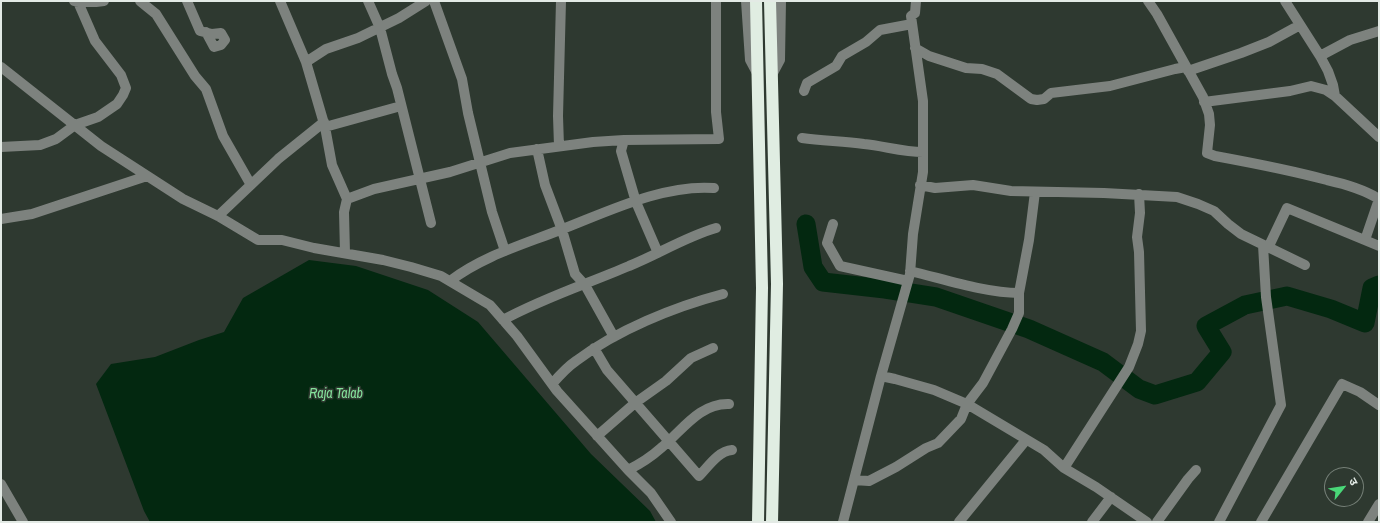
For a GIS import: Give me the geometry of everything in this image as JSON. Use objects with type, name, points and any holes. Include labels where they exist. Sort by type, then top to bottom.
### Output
[{"type":"highway","points":[[756,1],[762,238],[758,522]]},
{"type":"highway","points":[[770,1],[776,237],[772,522]]},
{"type":"street","points":[[1,147],[40,145],[56,139],[75,125],[98,117],[117,104],[126,88],[120,75],[95,41],[76,1],[104,1]]},
{"type":"street","points":[[140,1],[156,14],[195,76],[206,88],[224,136],[251,185]]},
{"type":"street","points":[[186,1],[200,31],[206,32]]},
{"type":"street","points":[[280,1],[306,62],[325,124],[332,165],[347,200],[344,212],[345,253]]},
{"type":"street","points":[[368,1],[380,28],[397,88],[431,223]]},
{"type":"street","points":[[306,62],[326,49],[358,38],[380,28],[426,1]]},
{"type":"street","points":[[434,1],[462,80],[468,113],[492,212],[505,251]]},
{"type":"street","points":[[560,146],[558,116],[561,1]]},
{"type":"street","points":[[347,200],[374,189],[420,179],[480,163],[510,153],[560,146],[624,140],[719,139],[716,112],[716,1]]},
{"type":"street","points":[[746,1],[750,60],[758,75]]},
{"type":"street","points":[[772,74],[780,60],[781,1]]},
{"type":"street","points":[[843,522],[909,276],[913,234],[923,172],[923,101],[911,16],[915,13],[916,1]]},
{"type":"street","points":[[1148,1],[1204,102],[1210,125],[1207,153],[1215,156],[1286,169],[1345,184],[1379,199],[1365,240]]},
{"type":"street","points":[[1285,1],[1328,71],[1335,96]]},
{"type":"street","points":[[804,91],[807,83],[836,66],[842,56],[866,42],[880,30],[912,24]]},
{"type":"street","points":[[915,48],[929,56],[966,68],[982,69],[997,74],[1031,99],[1037,100],[1044,99],[1051,93],[1110,86],[1187,69],[1235,55],[1262,45],[1300,25]]},
{"type":"street","points":[[1320,56],[1350,40],[1379,31]]},
{"type":"street","points":[[1,68],[101,146],[183,199],[218,216],[258,240],[282,240],[314,248],[412,267],[441,276],[490,306],[517,336],[552,384],[597,436],[651,493],[671,522]]},
{"type":"street","points":[[1204,102],[1290,91],[1311,86],[1326,90],[1335,96],[1379,136]]},
{"type":"street","points":[[218,216],[278,159],[325,124],[401,106]]},
{"type":"street","points":[[802,138],[864,144],[910,152],[923,152]]},
{"type":"street","points":[[624,140],[621,151],[636,202],[658,253]]},
{"type":"street","points":[[537,149],[545,185],[562,230],[575,274],[585,285],[614,337]]},
{"type":"street","points":[[1,220],[32,214],[147,176]]},
{"type":"street","points":[[920,185],[934,188],[974,185],[1011,191],[1139,194],[1177,197],[1214,211],[1241,234],[1265,247],[1305,265]]},
{"type":"street","points":[[450,281],[461,272],[484,259],[562,230],[577,222],[664,193],[705,187],[714,188]]},
{"type":"street","points":[[854,480],[869,481],[896,467],[926,448],[938,443],[962,419],[967,404],[983,383],[1012,329],[1019,312],[1019,293],[1029,240],[1035,192]]},
{"type":"street","points":[[1064,468],[1129,367],[1138,344],[1141,331],[1139,252],[1137,237],[1140,213],[1139,194]]},
{"type":"street","points":[[1219,522],[1281,405],[1266,297],[1265,247],[1288,208],[1379,246]]},
{"type":"street","points":[[833,224],[827,243],[840,266],[1008,293],[1019,293]]},
{"type":"street","points":[[502,320],[526,307],[585,285],[647,259],[696,234],[716,228]]},
{"type":"street","points":[[552,384],[574,361],[614,337],[650,320],[700,300],[723,294]]},
{"type":"street","points":[[594,348],[607,370],[699,476],[719,455],[726,451],[732,450]]},
{"type":"street","points":[[597,436],[635,403],[666,381],[691,358],[712,348]]},
{"type":"street","points":[[881,376],[934,390],[967,404],[1044,450],[1064,468],[1096,486],[1147,522]]},
{"type":"street","points":[[1261,522],[1342,384],[1360,392],[1379,406]]},
{"type":"street","points":[[628,470],[642,464],[669,442],[690,421],[707,408],[720,404],[730,404]]},
{"type":"street","points":[[959,522],[1026,440]]},
{"type":"street","points":[[1157,522],[1196,470]]},
{"type":"street","points":[[1,484],[23,522]]},
{"type":"street","points":[[1092,522],[1111,497]]},
{"type":"street","points":[[1368,522],[1379,504]]},
{"type":"water","name":"Raja Talab","points":[[309,260],[356,266],[428,290],[478,322],[591,454],[650,511],[656,522],[150,522],[144,511],[96,384],[111,364],[155,357],[224,332],[243,298]]},
{"type":"waterway","points":[[806,224],[813,267],[823,282],[885,289],[936,297],[1029,329],[1103,362],[1139,389],[1155,395],[1197,382],[1222,352],[1206,326],[1245,305],[1287,296],[1331,309],[1365,323],[1372,288],[1379,285]]}]
